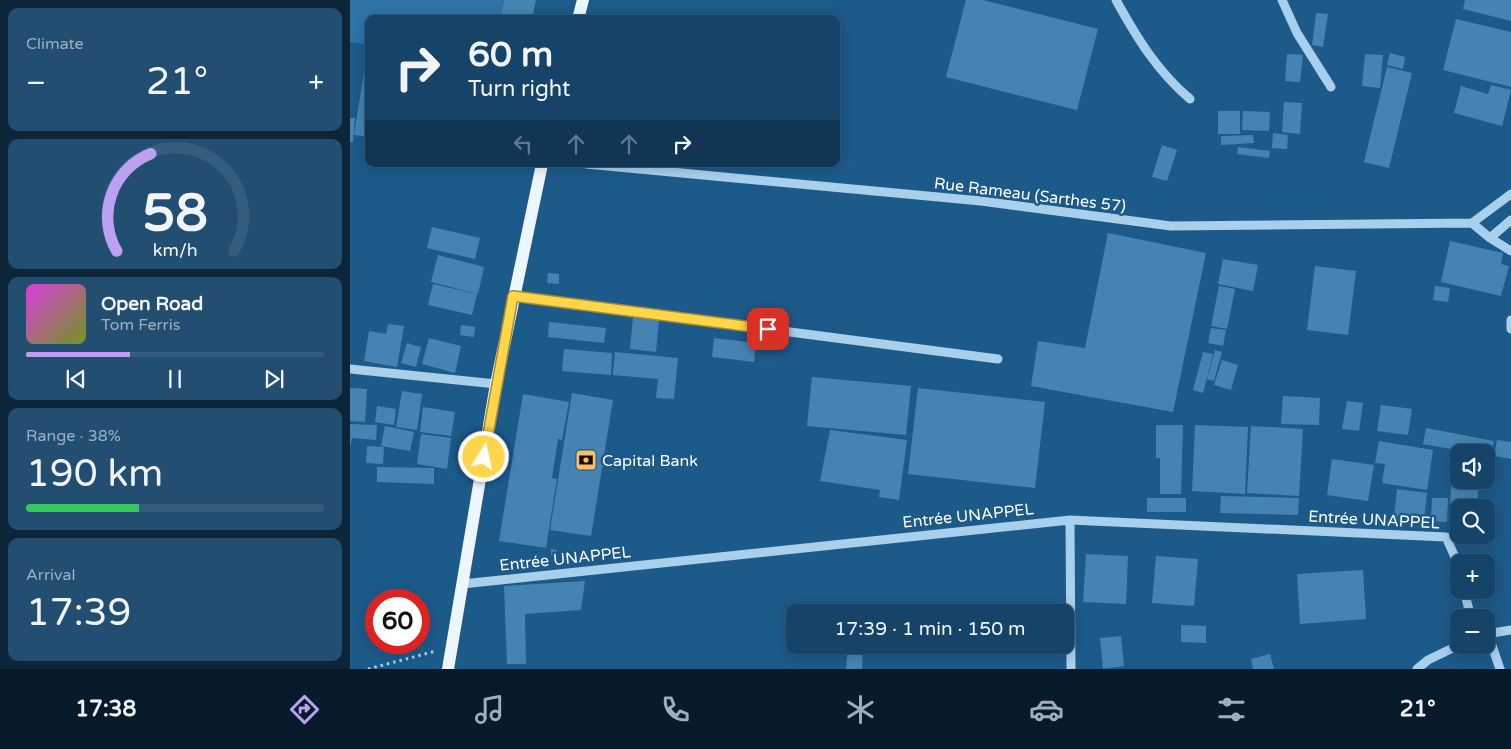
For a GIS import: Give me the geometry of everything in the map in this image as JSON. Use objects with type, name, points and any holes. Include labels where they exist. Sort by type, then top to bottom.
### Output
[{"type":"main road","points":[[579,15],[583,0]]},
{"type":"main road","points":[[448,669],[496,384],[541,167]]},
{"type":"street","points":[[1116,0],[1149,56],[1169,81],[1190,99]]},
{"type":"street","points":[[1282,0],[1298,33],[1331,87]]},
{"type":"street","name":"Rue Rameau (Sarthes 57)","points":[[617,167],[981,202],[1171,226],[1472,223]]},
{"type":"street","points":[[1511,194],[1472,223],[1490,238],[1511,251]]},
{"type":"street","points":[[1490,238],[1511,220]]},
{"type":"street","points":[[513,296],[998,358]]},
{"type":"street","points":[[1511,320],[1511,329]]},
{"type":"street","points":[[350,369],[496,384]]},
{"type":"street","points":[[1070,520],[1071,669]]},
{"type":"street","name":"Entrée UNAPPEL","points":[[462,584],[1070,520],[1446,537],[1454,554]]},
{"type":"street","points":[[1495,633],[1511,630]]},
{"type":"street","points":[[1417,669],[1428,660],[1450,649]]},
{"type":"street","points":[[1494,654],[1500,669]]},
{"type":"path","points":[[368,669],[452,648]]},
{"type":"shaded area","points":[[350,0],[504,0],[501,15],[365,15],[365,44],[350,42]]},
{"type":"building","points":[[504,0],[536,0],[533,15],[501,15]]},
{"type":"building","points":[[966,0],[983,0],[1098,29],[1077,110],[946,77]]},
{"type":"building","points":[[1465,0],[1511,0],[1511,21],[1463,9]]},
{"type":"building","points":[[1316,13],[1328,14],[1323,47],[1312,45]]},
{"type":"building","points":[[1456,19],[1511,32],[1511,87],[1443,70]]},
{"type":"building","points":[[1390,53],[1405,57],[1403,69],[1387,65]]},
{"type":"building","points":[[1287,54],[1303,55],[1300,82],[1285,81]]},
{"type":"building","points":[[1365,54],[1383,55],[1380,88],[1362,86]]},
{"type":"building","points":[[365,66],[365,136],[354,135]]},
{"type":"building","points":[[1387,67],[1412,73],[1389,168],[1364,162]]},
{"type":"building","points":[[1491,85],[1511,90],[1502,126],[1454,113],[1461,86],[1488,94]]},
{"type":"building","points":[[1284,102],[1302,103],[1300,134],[1282,132]]},
{"type":"building","points":[[1218,111],[1240,111],[1240,134],[1218,134]]},
{"type":"building","points":[[1243,111],[1270,112],[1269,131],[1242,130]]},
{"type":"building","points":[[350,118],[355,118],[353,142],[350,142]]},
{"type":"building","points":[[1273,133],[1288,135],[1287,149],[1272,148]]},
{"type":"building","points":[[1253,135],[1254,143],[1221,145],[1221,136]]},
{"type":"building","points":[[1162,145],[1177,150],[1167,181],[1152,177]]},
{"type":"building","points":[[1238,147],[1270,151],[1269,158],[1237,154]]},
{"type":"building","points":[[432,227],[480,238],[475,259],[427,248]]},
{"type":"building","points":[[1108,233],[1206,253],[1173,412],[1031,386],[1038,341],[1085,348]]},
{"type":"building","points":[[1450,241],[1503,253],[1501,264],[1509,266],[1501,296],[1441,282]]},
{"type":"building","points":[[438,255],[484,267],[478,294],[431,282]]},
{"type":"building","points":[[1223,259],[1258,265],[1253,291],[1218,284]]},
{"type":"building","points":[[1315,266],[1356,271],[1348,335],[1307,330]]},
{"type":"building","points":[[548,273],[559,274],[559,284],[547,283]]},
{"type":"building","points":[[433,284],[477,294],[472,315],[428,305]]},
{"type":"building","points":[[1219,286],[1235,289],[1227,329],[1211,326]]},
{"type":"building","points":[[1435,286],[1450,288],[1448,302],[1433,300]]},
{"type":"building","points":[[633,317],[659,319],[656,352],[630,349]]},
{"type":"building","points":[[549,322],[606,328],[604,343],[548,337]]},
{"type":"building","points":[[388,324],[404,326],[397,367],[364,361],[369,331],[386,334]]},
{"type":"building","points":[[461,325],[475,327],[474,337],[460,335]]},
{"type":"building","points":[[1211,328],[1226,330],[1223,346],[1208,343]]},
{"type":"building","points":[[429,338],[461,346],[455,373],[422,364]]},
{"type":"building","points":[[714,338],[756,343],[754,362],[712,357]]},
{"type":"building","points":[[407,343],[421,347],[416,367],[401,363]]},
{"type":"building","points":[[564,349],[612,353],[611,375],[562,371]]},
{"type":"building","points":[[1215,350],[1222,352],[1214,381],[1207,379]]},
{"type":"building","points":[[615,352],[678,358],[674,399],[656,398],[658,379],[613,375]]},
{"type":"building","points":[[1203,352],[1213,354],[1203,393],[1193,390]]},
{"type":"building","points":[[1222,360],[1238,365],[1231,390],[1214,385]]},
{"type":"building","points":[[812,377],[911,386],[906,435],[807,426]]},
{"type":"building","points":[[350,388],[367,389],[365,422],[350,421]]},
{"type":"building","points":[[918,388],[1045,402],[1035,488],[908,474]]},
{"type":"building","points":[[402,391],[422,394],[417,430],[396,427]]},
{"type":"building","points":[[572,393],[613,400],[591,536],[550,530]]},
{"type":"building","points":[[523,394],[569,402],[562,440],[558,439],[552,478],[557,479],[546,548],[499,541]]},
{"type":"building","points":[[1283,396],[1320,398],[1319,425],[1281,424]]},
{"type":"building","points":[[1347,401],[1363,403],[1359,431],[1342,429]]},
{"type":"building","points":[[1381,405],[1412,409],[1408,435],[1377,431]]},
{"type":"building","points":[[377,406],[396,409],[394,425],[375,422]]},
{"type":"building","points":[[423,407],[455,412],[451,436],[420,432]]},
{"type":"building","points":[[350,424],[377,425],[376,440],[352,438],[350,447]]},
{"type":"building","points":[[1156,425],[1183,425],[1181,494],[1160,494],[1160,458],[1156,458]]},
{"type":"building","points":[[1195,425],[1248,427],[1245,494],[1192,491]]},
{"type":"building","points":[[385,426],[414,432],[410,451],[381,446]]},
{"type":"building","points":[[1251,426],[1303,429],[1299,496],[1247,493]]},
{"type":"building","points":[[1426,428],[1494,441],[1493,444],[1450,444],[1450,449],[1423,444]]},
{"type":"building","points":[[830,430],[907,440],[899,500],[879,497],[880,490],[820,481]]},
{"type":"building","points":[[421,434],[451,438],[447,469],[417,464]]},
{"type":"building","points":[[1497,440],[1511,442],[1511,459],[1495,456]]},
{"type":"building","points":[[1379,441],[1433,450],[1427,490],[1382,483],[1385,464],[1375,463]]},
{"type":"building","points":[[367,446],[384,447],[383,464],[366,463]]},
{"type":"building","points":[[1332,459],[1374,465],[1368,501],[1327,495]]},
{"type":"building","points":[[377,467],[434,468],[434,484],[377,482]]},
{"type":"building","points":[[1397,489],[1427,493],[1424,521],[1394,517]]},
{"type":"building","points":[[1451,489],[1478,489],[1478,499],[1451,499]]},
{"type":"building","points":[[1221,496],[1299,498],[1298,515],[1220,513]]},
{"type":"building","points":[[1147,498],[1186,498],[1186,512],[1147,512]]},
{"type":"building","points":[[1432,498],[1448,498],[1447,522],[1431,521]]},
{"type":"building","points":[[551,549],[557,550],[557,555],[551,555]]},
{"type":"building","points":[[1086,554],[1128,556],[1126,604],[1083,602]]},
{"type":"building","points":[[1156,556],[1198,559],[1194,606],[1152,603]]},
{"type":"building","points":[[1363,570],[1366,619],[1300,624],[1297,574]]},
{"type":"building","points":[[585,581],[581,610],[525,614],[526,664],[507,664],[504,586]]},
{"type":"building","points":[[1181,625],[1206,626],[1206,643],[1181,642]]},
{"type":"building","points":[[1121,636],[1124,666],[1103,669],[1100,638]]},
{"type":"building","points":[[847,654],[863,654],[862,669],[846,669]]},
{"type":"building","points":[[1270,654],[1274,669],[1253,669],[1251,659]]},
{"type":"place","name":"Capital Bank","points":[[586,460]]},
{"type":"route","points":[[484,457],[513,296],[768,329]]}]
